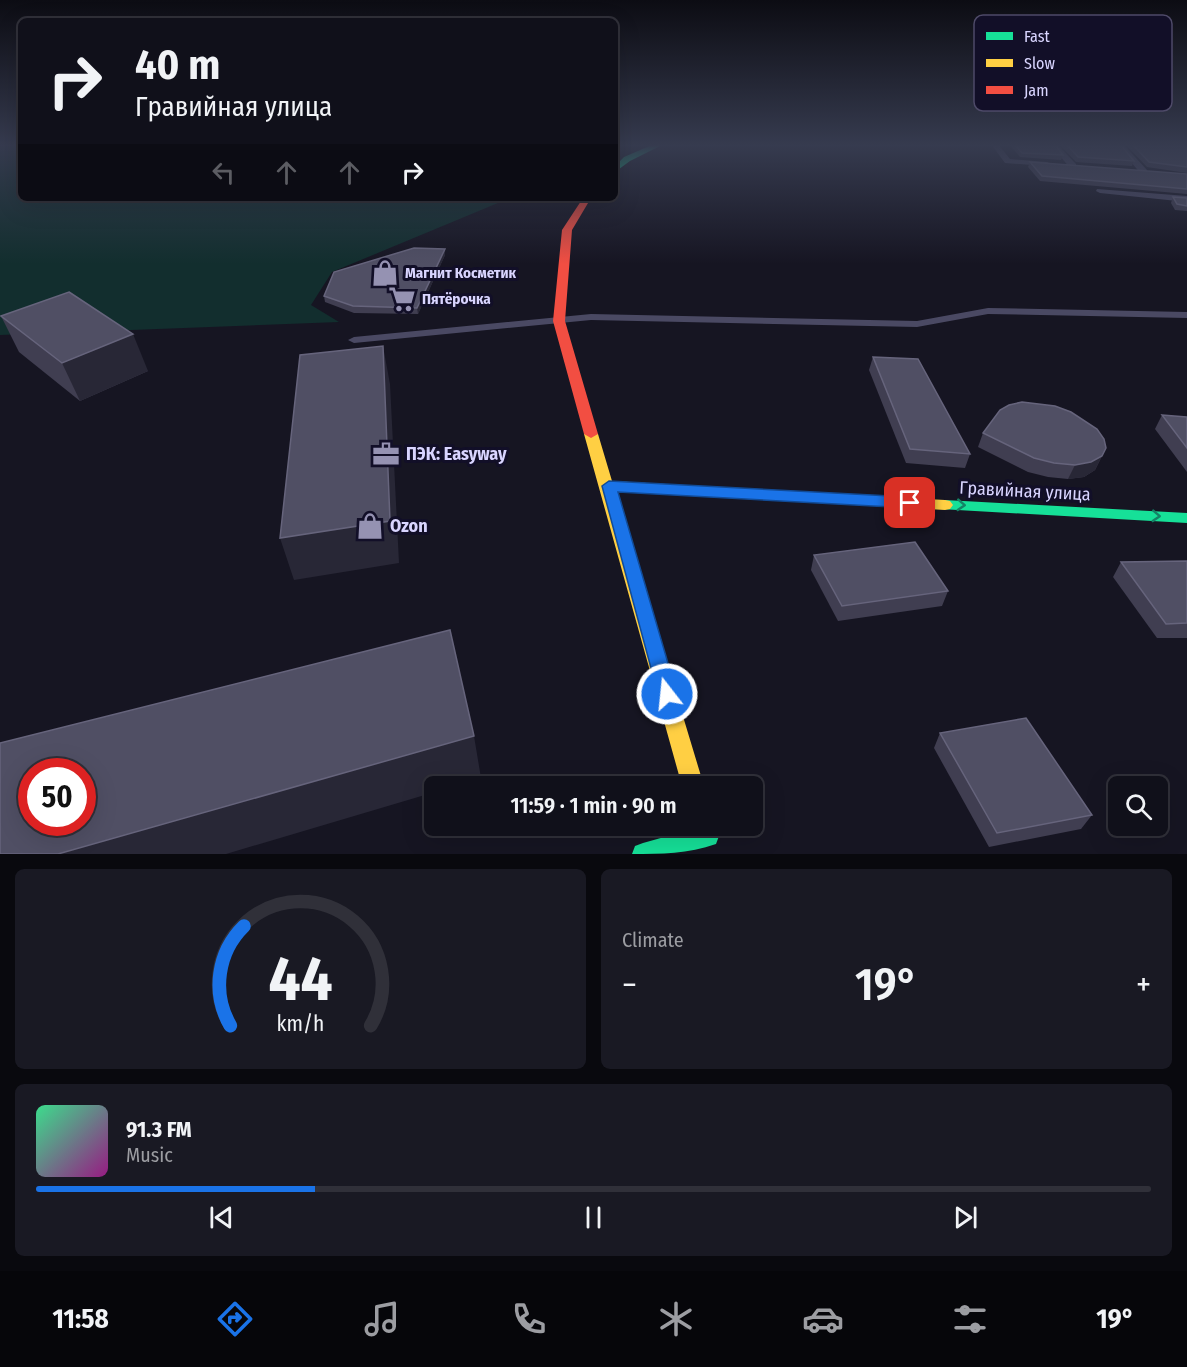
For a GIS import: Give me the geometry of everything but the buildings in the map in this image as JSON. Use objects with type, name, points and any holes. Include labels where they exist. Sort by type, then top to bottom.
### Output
[{"type":"main road","points":[[585,201],[567,230],[559,321],[609,486],[690,776]]},
{"type":"main road","name":"Гравийная улица","points":[[609,486],[1187,518]]},
{"type":"main road","points":[[643,854],[692,836]]},
{"type":"main road","points":[[708,836],[713,854]]},
{"type":"lane","points":[[1100,191],[1187,199]]},
{"type":"lane","points":[[354,340],[591,317],[917,324],[988,311],[1187,315]]},
{"type":"green space","points":[[0,184],[18,184],[18,201],[487,201],[498,203],[332,272],[311,305],[339,322],[0,335]]},
{"type":"traffic: fast","points":[[945,505],[1187,518]]},
{"type":"traffic: fast","points":[[643,854],[708,836]]},
{"type":"traffic: slow","points":[[591,434],[690,776]]},
{"type":"traffic: slow","points":[[609,486],[945,505]]},
{"type":"traffic: jam","points":[[585,201],[567,230],[559,321],[591,434]]},
{"type":"place","name":"Магнит Косметик","points":[[385,273]]},
{"type":"place","name":"Пятёрочка","points":[[402,299]]},
{"type":"place","name":"ПЭК: Easyway","points":[[386,454]]},
{"type":"place","name":"Ozon","points":[[370,526]]},
{"type":"route","points":[[667,694],[609,486],[910,503]]}]
